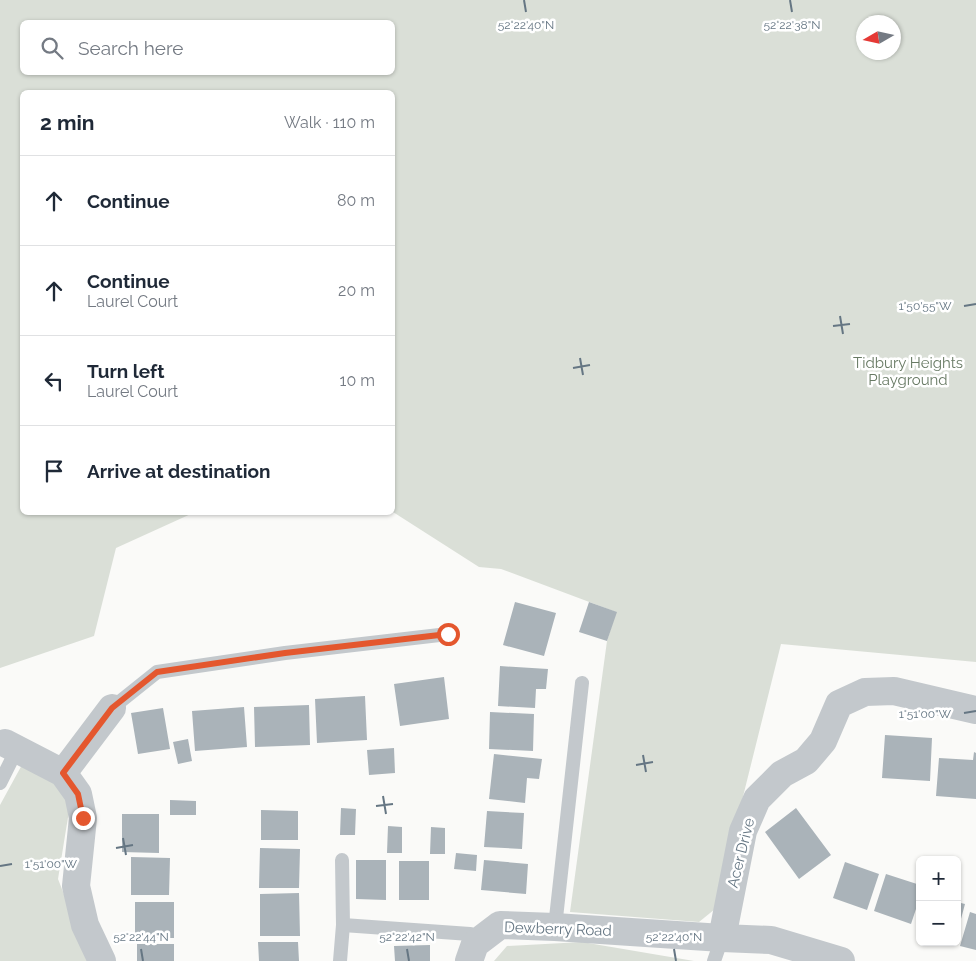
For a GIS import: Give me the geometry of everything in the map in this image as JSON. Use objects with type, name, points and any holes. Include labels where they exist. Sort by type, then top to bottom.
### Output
[{"type":"street","name":"Acer Drive","points":[[718,950],[743,831],[757,800],[782,774],[806,762],[823,741],[839,704],[865,692],[894,690],[976,710]]},
{"type":"street","points":[[63,773],[112,708]]},
{"type":"street","points":[[7,745],[63,773],[78,794],[83,818],[76,886],[85,925],[102,961]]},
{"type":"street","name":"Dewberry Road","points":[[472,953],[500,925],[555,927],[718,950],[771,940],[841,961]]},
{"type":"lane","points":[[112,708],[157,672],[285,653],[448,634]]},
{"type":"lane","points":[[555,927],[582,683]]},
{"type":"lane","points":[[0,783],[7,745]]},
{"type":"lane","points":[[340,961],[343,926],[342,860]]},
{"type":"lane","points":[[343,926],[470,934],[472,953]]},
{"type":"green space","name":"Tidbury Heights Playground","points":[[0,0],[976,0],[976,662],[781,644],[715,909],[699,922],[570,912],[607,641],[616,612],[501,569],[479,567],[395,513],[395,90],[20,90],[20,515],[189,515],[116,548],[94,636],[0,668]]},
{"type":"green space","points":[[23,763],[61,783],[69,811],[58,879],[90,961],[0,961],[0,805]]},
{"type":"green space","points":[[582,942],[694,961],[494,961],[507,946]]},
{"type":"building","points":[[515,602],[556,613],[544,656],[503,645]]},
{"type":"building","points":[[589,602],[617,612],[607,641],[579,632]]},
{"type":"building","points":[[500,666],[548,669],[546,689],[536,689],[535,708],[498,706]]},
{"type":"building","points":[[444,677],[449,719],[400,726],[394,684]]},
{"type":"building","points":[[365,696],[367,740],[317,743],[315,699]]},
{"type":"building","points":[[309,705],[310,745],[255,747],[254,707]]},
{"type":"building","points":[[244,707],[247,747],[195,751],[192,711]]},
{"type":"building","points":[[163,708],[170,749],[138,754],[131,713]]},
{"type":"building","points":[[490,712],[534,714],[533,751],[489,749]]},
{"type":"building","points":[[885,735],[932,738],[930,781],[882,778]]},
{"type":"building","points":[[188,739],[192,761],[178,764],[173,742]]},
{"type":"building","points":[[394,748],[395,773],[369,775],[367,750]]},
{"type":"building","points":[[974,752],[976,753],[976,799],[936,796],[939,758],[973,760]]},
{"type":"building","points":[[494,754],[542,759],[539,779],[527,778],[525,803],[489,799]]},
{"type":"building","points":[[170,800],[196,801],[196,815],[170,815]]},
{"type":"building","points":[[341,808],[356,809],[355,835],[340,835]]},
{"type":"building","points":[[796,808],[831,855],[799,879],[765,832]]},
{"type":"building","points":[[261,810],[298,811],[298,840],[261,840]]},
{"type":"building","points":[[487,811],[524,813],[522,849],[484,847]]},
{"type":"building","points":[[122,814],[159,814],[159,853],[122,852]]},
{"type":"building","points":[[388,826],[402,827],[402,853],[387,853]]},
{"type":"building","points":[[431,827],[445,828],[445,854],[430,854]]},
{"type":"building","points":[[260,848],[300,849],[299,888],[259,888]]},
{"type":"building","points":[[456,853],[477,855],[476,871],[454,869]]},
{"type":"building","points":[[131,857],[170,858],[169,895],[131,895]]},
{"type":"building","points":[[356,860],[386,860],[386,900],[356,899]]},
{"type":"building","points":[[484,860],[528,864],[526,894],[481,890]]},
{"type":"building","points":[[399,861],[429,861],[429,900],[399,900]]},
{"type":"building","points":[[845,862],[879,874],[867,910],[833,898]]},
{"type":"building","points":[[886,874],[916,884],[916,909],[911,924],[874,911]]},
{"type":"building","points":[[299,893],[300,936],[260,936],[260,894]]},
{"type":"building","points":[[135,902],[174,902],[174,938],[135,938]]},
{"type":"building","points":[[961,903],[965,904],[961,919]]},
{"type":"building","points":[[970,912],[976,914],[976,950],[960,946]]},
{"type":"building","points":[[258,942],[298,942],[299,961],[259,961]]},
{"type":"building","points":[[137,944],[174,944],[174,961],[137,961]]},
{"type":"building","points":[[430,945],[430,961],[395,961],[394,946]]},
{"type":"route","points":[[83,818],[78,794],[63,773],[112,708],[157,672],[285,653],[448,634]]}]
